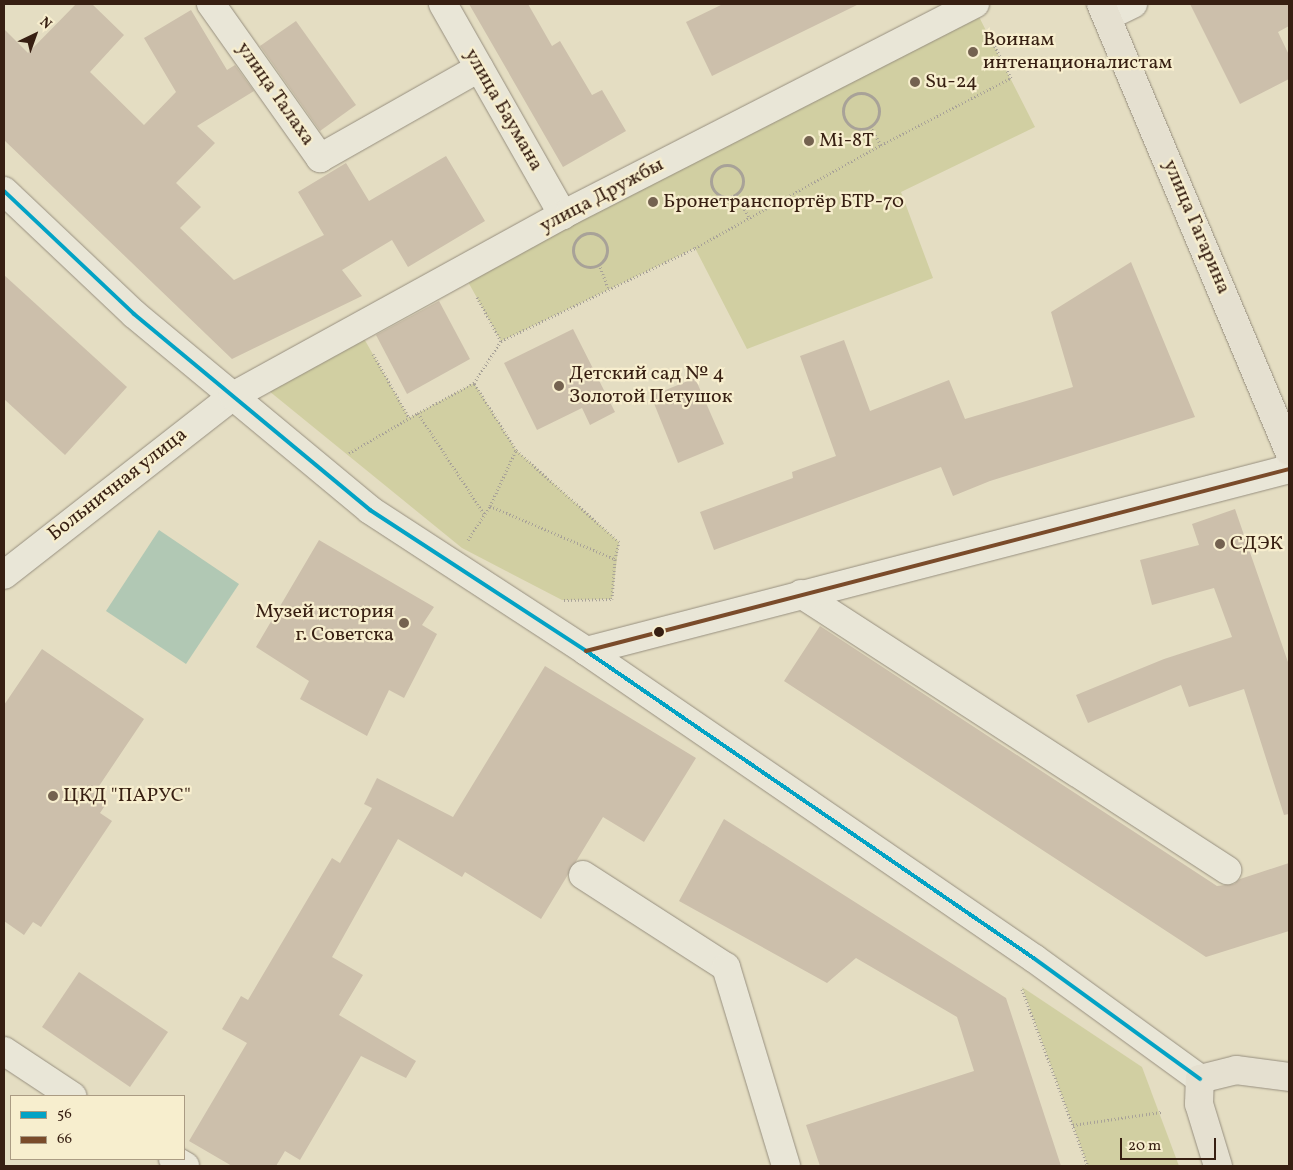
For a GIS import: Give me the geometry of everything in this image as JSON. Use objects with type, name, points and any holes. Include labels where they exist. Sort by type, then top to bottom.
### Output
[{"type":"main road","name":"улица Гагарина","points":[[1104,10],[1289,451]]},
{"type":"main road","points":[[1218,1166],[1198,1104],[1200,1079],[1236,1070],[1289,1077]]},
{"type":"street","name":"улица Талаха","points":[[211,4],[320,158],[479,68]]},
{"type":"street","name":"улица Баумана","points":[[443,4],[563,215]]},
{"type":"street","name":"улица Дружбы","points":[[233,396],[563,215],[974,4]]},
{"type":"street","points":[[1104,10],[1134,4]]},
{"type":"street","points":[[4,191],[134,314],[370,510],[586,651],[1035,959],[1200,1079]]},
{"type":"street","name":"Больничная улица","points":[[4,575],[233,396]]},
{"type":"street","points":[[586,651],[1289,469]]},
{"type":"street","points":[[801,594],[1227,870]]},
{"type":"street","points":[[583,875],[726,967],[786,1166]]},
{"type":"street","points":[[4,1051],[70,1095]]},
{"type":"street","points":[[175,1160],[186,1166]]},
{"type":"path","points":[[354,460],[346,454],[474,382],[501,341],[608,287],[695,248],[881,145],[1011,78],[974,4]]},
{"type":"path","points":[[864,94],[874,100],[878,117],[870,126],[859,129],[846,120],[845,104],[852,96],[864,94]]},
{"type":"path","points":[[870,126],[881,145]]},
{"type":"path","points":[[729,165],[739,170],[742,185],[736,194],[726,197],[713,190],[710,180],[715,170],[729,165]]},
{"type":"path","points":[[736,194],[749,217]]},
{"type":"path","points":[[584,234],[599,236],[606,245],[606,256],[599,264],[582,265],[574,257],[573,246],[584,234]]},
{"type":"path","points":[[599,264],[608,287]]},
{"type":"path","points":[[462,270],[501,341]]},
{"type":"path","points":[[358,328],[409,418]]},
{"type":"path","points":[[474,382],[516,450],[619,542],[612,599],[562,600]]},
{"type":"path","points":[[418,413],[484,514]]},
{"type":"path","points":[[452,563],[490,506],[516,450]]},
{"type":"path","points":[[490,506],[616,558]]},
{"type":"path","points":[[1022,987],[1088,1166]]},
{"type":"path","points":[[1073,1126],[1161,1112]]},
{"type":"shaded area","points":[[973,5],[1035,127],[901,192],[933,278],[747,349],[695,248],[501,341],[462,271]]},
{"type":"shaded area","points":[[358,328],[409,418],[474,383],[516,450],[619,542],[612,599],[562,600],[462,548],[258,382]]},
{"type":"shaded area","points":[[159,530],[239,584],[186,664],[106,611]]},
{"type":"shaded area","points":[[1022,987],[1142,1067],[1179,1166],[1088,1166]]},
{"type":"building","points":[[76,4],[92,4],[124,35],[90,72],[144,125],[176,92],[144,38],[191,10],[227,70],[235,65],[254,91],[197,126],[215,143],[176,183],[201,207],[180,228],[234,280],[324,235],[298,192],[346,163],[369,201],[446,156],[485,221],[408,267],[392,240],[342,270],[362,296],[232,359],[4,140],[4,29],[28,53]]},
{"type":"building","points":[[469,4],[528,4],[552,46],[560,41],[592,95],[602,90],[626,131],[563,167]]},
{"type":"building","points":[[723,4],[859,4],[712,76],[686,22]]},
{"type":"building","points":[[1190,4],[1289,4],[1289,26],[1278,32],[1289,55],[1289,79],[1240,104]]},
{"type":"building","points":[[296,21],[356,105],[320,131],[260,46]]},
{"type":"building","points":[[1131,262],[1195,417],[990,481],[953,496],[941,467],[714,550],[700,512],[793,478],[792,472],[836,456],[800,356],[844,340],[870,411],[949,380],[965,419],[1073,387],[1051,312]]},
{"type":"building","points":[[4,275],[127,387],[65,455],[4,399]]},
{"type":"building","points":[[439,301],[470,359],[407,394],[376,335]]},
{"type":"building","name":"Детский сад № 4 Золотой Петушок","points":[[573,329],[615,412],[590,425],[582,408],[537,430],[504,363]]},
{"type":"building","points":[[695,378],[724,444],[678,463],[651,396]]},
{"type":"building","points":[[1235,509],[1289,665],[1289,814],[1284,815],[1244,689],[1189,707],[1181,685],[1088,723],[1076,695],[1164,659],[1232,637],[1214,588],[1152,605],[1140,560],[1199,545],[1192,524]]},
{"type":"building","points":[[319,540],[434,607],[422,625],[437,634],[404,698],[389,690],[367,736],[300,699],[309,681],[256,647]]},
{"type":"building","points":[[820,626],[1217,886],[1234,884],[1240,879],[1289,863],[1289,931],[1206,957],[784,681]]},
{"type":"building","name":"ЦКД \"ПАРУС\"","points":[[42,649],[144,719],[95,792],[108,801],[100,813],[112,821],[41,927],[33,922],[24,935],[4,921],[4,705]]},
{"type":"building","points":[[545,666],[696,758],[644,842],[603,817],[541,919],[465,872],[462,877],[398,839],[332,957],[363,975],[339,1015],[416,1061],[406,1078],[361,1056],[300,1160],[285,1151],[276,1166],[232,1166],[189,1141],[247,1043],[222,1029],[241,996],[248,1000],[332,858],[340,863],[372,808],[364,804],[377,778],[453,817]]},
{"type":"building","points":[[724,819],[1006,998],[1061,1166],[820,1166],[806,1125],[974,1071],[957,1017],[856,958],[827,983],[679,901]]},
{"type":"building","points":[[79,972],[168,1032],[130,1087],[42,1027]]},
{"type":"transit line","name":"56","points":[[4,191],[134,314],[370,510],[586,651],[1035,959],[1200,1079]]},
{"type":"transit line","name":"66","points":[[586,651],[1289,469]]},
{"type":"place","name":"Воинам интенационалистам","points":[[973,52]]},
{"type":"place","name":"Su-24","points":[[915,82]]},
{"type":"place","name":"Mi-8T","points":[[809,141]]},
{"type":"place","name":"Бронетранспортёр БТР-70","points":[[653,202]]},
{"type":"place","name":"Детский сад № 4 Золотой Петушок","points":[[559,386]]},
{"type":"place","name":"СДЭК","points":[[1220,544]]},
{"type":"place","name":"Музей история г. Советска","points":[[404,623]]},
{"type":"place","name":"ЦКД \"ПАРУС\"","points":[[53,796]]}]
